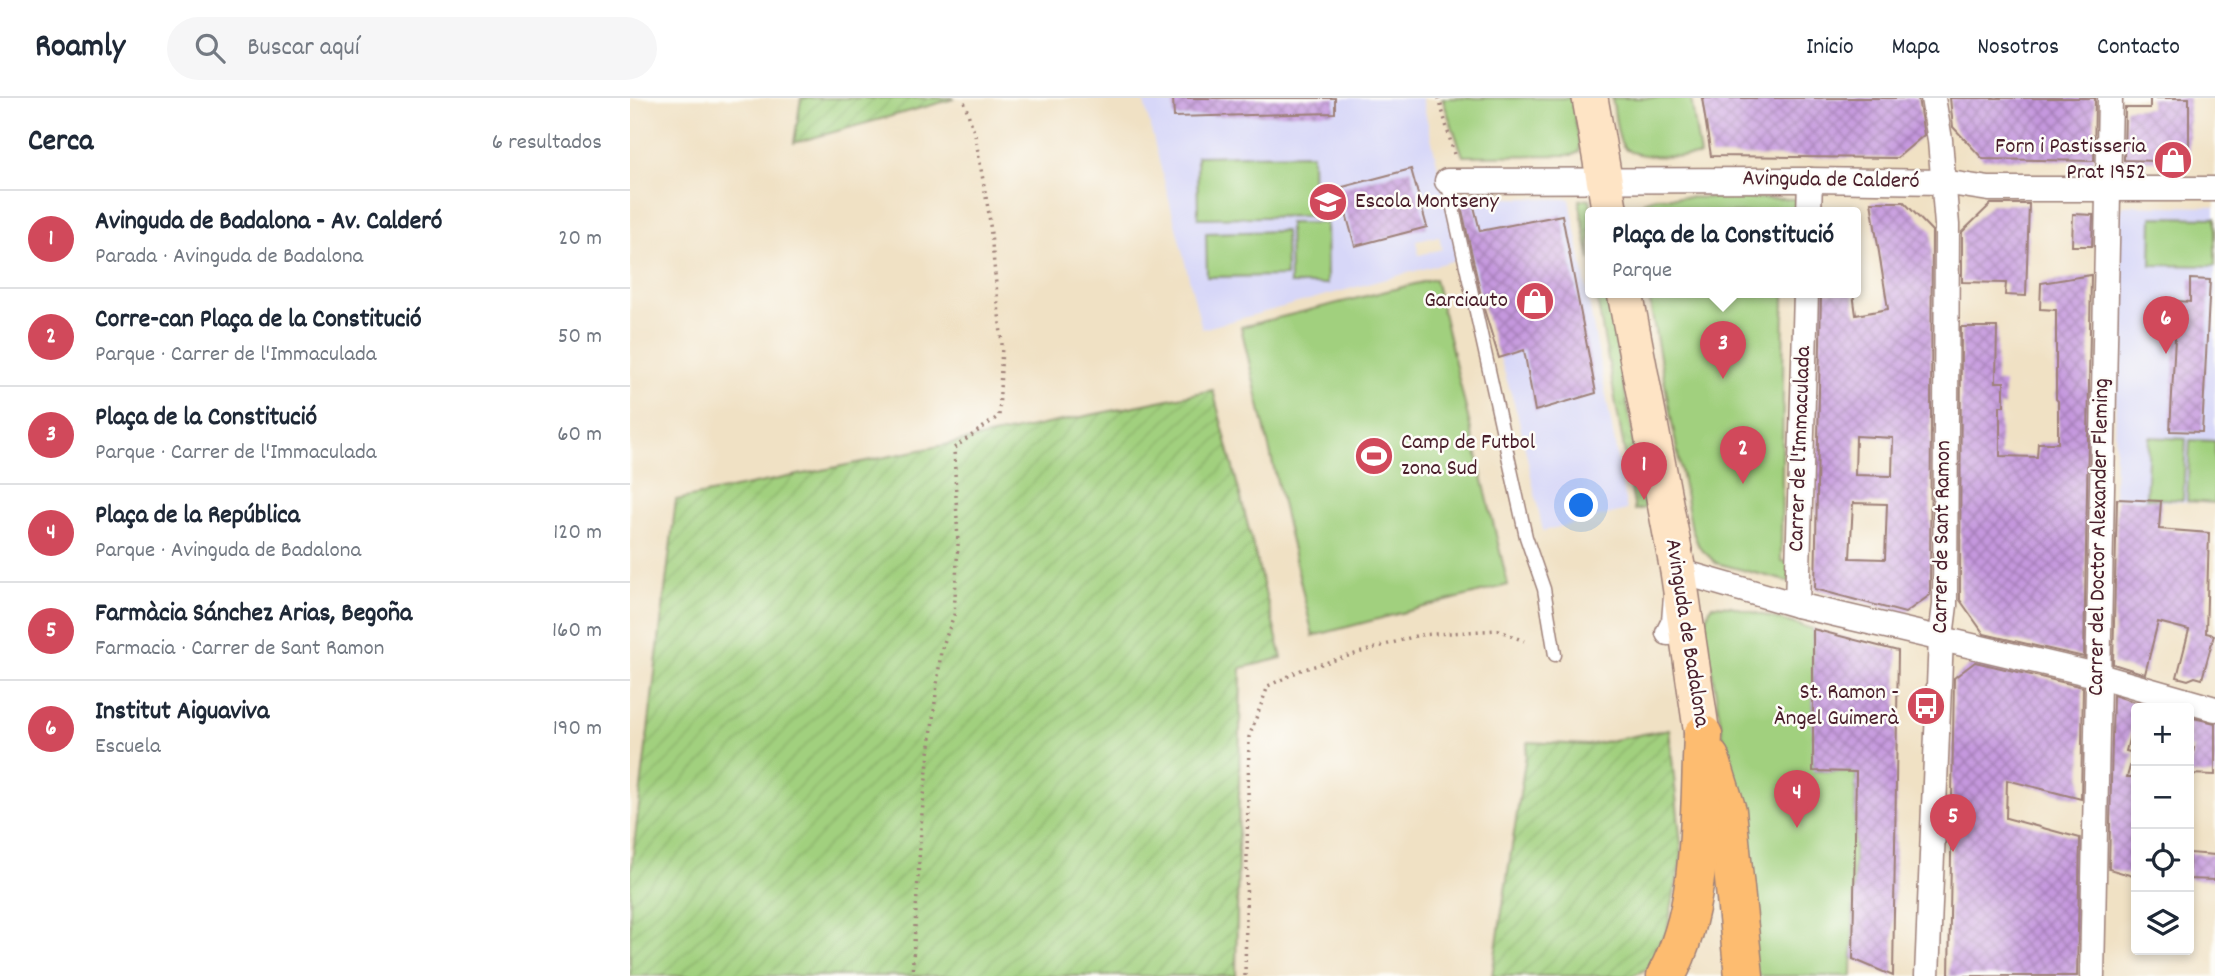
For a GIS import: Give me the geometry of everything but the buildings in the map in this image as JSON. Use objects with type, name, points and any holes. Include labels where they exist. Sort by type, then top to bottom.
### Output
[{"type":"highway","points":[[1666,976],[1684,936],[1693,892],[1703,735]]},
{"type":"highway","points":[[1703,735],[1727,811],[1744,976]]},
{"type":"street","points":[[1590,98],[1609,207]]},
{"type":"street","name":"Carrer de Sant Ramon","points":[[1927,976],[1941,637],[1945,605],[1947,230],[1940,140],[1933,98]]},
{"type":"street","name":"Carrer del Doctor Alexander Fleming","points":[[2092,976],[2096,675],[2110,98]]},
{"type":"street","name":"Avinguda de Calderó","points":[[1451,170],[1604,179],[1943,182],[1989,189],[2215,189]]},
{"type":"street","points":[[1809,207],[1810,180]]},
{"type":"street","name":"Avinguda de Badalona","points":[[1626,298],[1678,571],[1703,735],[1726,953],[1725,976]]},
{"type":"street","name":"Carrer de l'Immaculada","points":[[1797,605],[1806,298]]},
{"type":"street","points":[[1668,633],[1674,621],[1678,571],[1797,605],[2096,675],[2215,709]]},
{"type":"lane","points":[[1451,170],[1526,537],[1544,589],[1555,656]]},
{"type":"path","points":[[912,976],[922,813],[939,664],[954,615],[958,544],[954,448],[999,416],[1002,344],[989,214],[975,135],[962,98]]},
{"type":"path","points":[[1439,98],[1451,170]]},
{"type":"path","points":[[1245,976],[1249,737],[1268,686],[1301,670],[1419,635],[1498,631],[1524,641]]},
{"type":"shaded area","name":"Escola Montseny","points":[[1143,98],[1173,98],[1174,117],[1319,113],[1319,98],[1422,98],[1459,259],[1202,329]],"holes":[[[1411,169],[1426,227],[1355,246],[1340,188]],[[1439,236],[1442,249],[1419,255],[1416,241]]]},
{"type":"shaded area","name":"Garciauto","points":[[1455,197],[1570,199],[1585,281],[1585,298],[1588,298],[1627,510],[1543,531],[1518,416],[1474,275]]},
{"type":"shaded area","points":[[2124,205],[2215,207],[2215,504],[2114,498],[2120,210]]},
{"type":"green space","points":[[801,98],[953,98],[954,99],[794,143]]},
{"type":"green space","points":[[1442,98],[1571,98],[1579,152],[1573,155],[1463,156]]},
{"type":"green space","points":[[1612,98],[1691,98],[1700,156],[1659,156],[1629,151],[1619,137]]},
{"type":"green space","points":[[1312,154],[1313,216],[1198,218],[1197,156]]},
{"type":"green space","points":[[1658,197],[1798,199],[1798,207],[1640,207],[1643,202]]},
{"type":"green space","points":[[1590,199],[1591,207],[1585,207],[1585,233],[1579,200]]},
{"type":"green space","points":[[2152,217],[2215,218],[2215,266],[2151,265]]},
{"type":"green space","points":[[1289,223],[1326,223],[1327,284],[1290,284]]},
{"type":"green space","points":[[1285,231],[1286,276],[1207,277],[1206,233]]},
{"type":"green space","name":"Camp de Futbol zona Sud","points":[[1435,279],[1508,585],[1313,636],[1241,327]]},
{"type":"green space","points":[[1597,298],[1608,298],[1646,508],[1635,510]]},
{"type":"green space","points":[[1649,298],[1784,298],[1781,561],[1789,562],[1790,582],[1716,563],[1699,547],[1692,530]]},
{"type":"green space","points":[[1213,390],[1282,658],[1241,668],[1236,976],[630,976],[630,879],[676,500]]},
{"type":"green space","points":[[2149,437],[2186,439],[2183,500],[2146,498]]},
{"type":"green space","points":[[2190,440],[2215,441],[2215,503],[2187,501]]},
{"type":"green space","points":[[1712,605],[1731,606],[1813,629],[1814,771],[1856,772],[1852,976],[1755,976],[1747,884],[1704,622]]},
{"type":"green space","points":[[1669,729],[1682,854],[1667,931],[1651,967],[1632,976],[1492,976],[1528,742],[1588,745]]},
{"type":"place","name":"Forn i Pastisseria Prat 1952","points":[[2173,160]]},
{"type":"place","name":"Escola Montseny","points":[[1328,202]]},
{"type":"place","name":"Garciauto","points":[[1535,301]]},
{"type":"place","name":"Institut Aiguaviva","points":[[2166,354]]},
{"type":"place","name":"Plaça de la Constitució","points":[[1723,379]]},
{"type":"place","name":"Camp de Futbol zona Sud","points":[[1374,456]]},
{"type":"place","name":"Corre-can Plaça de la Constitució","points":[[1743,484]]},
{"type":"place","name":"Avinguda de Badalona - Av. Calderó","points":[[1644,500]]},
{"type":"place","name":"St. Ramon - Àngel Guimerà","points":[[1926,706]]},
{"type":"place","name":"Plaça de la República","points":[[1797,828]]},
{"type":"place","name":"Farmàcia Sánchez Arias, Begoña","points":[[1953,852]]}]
